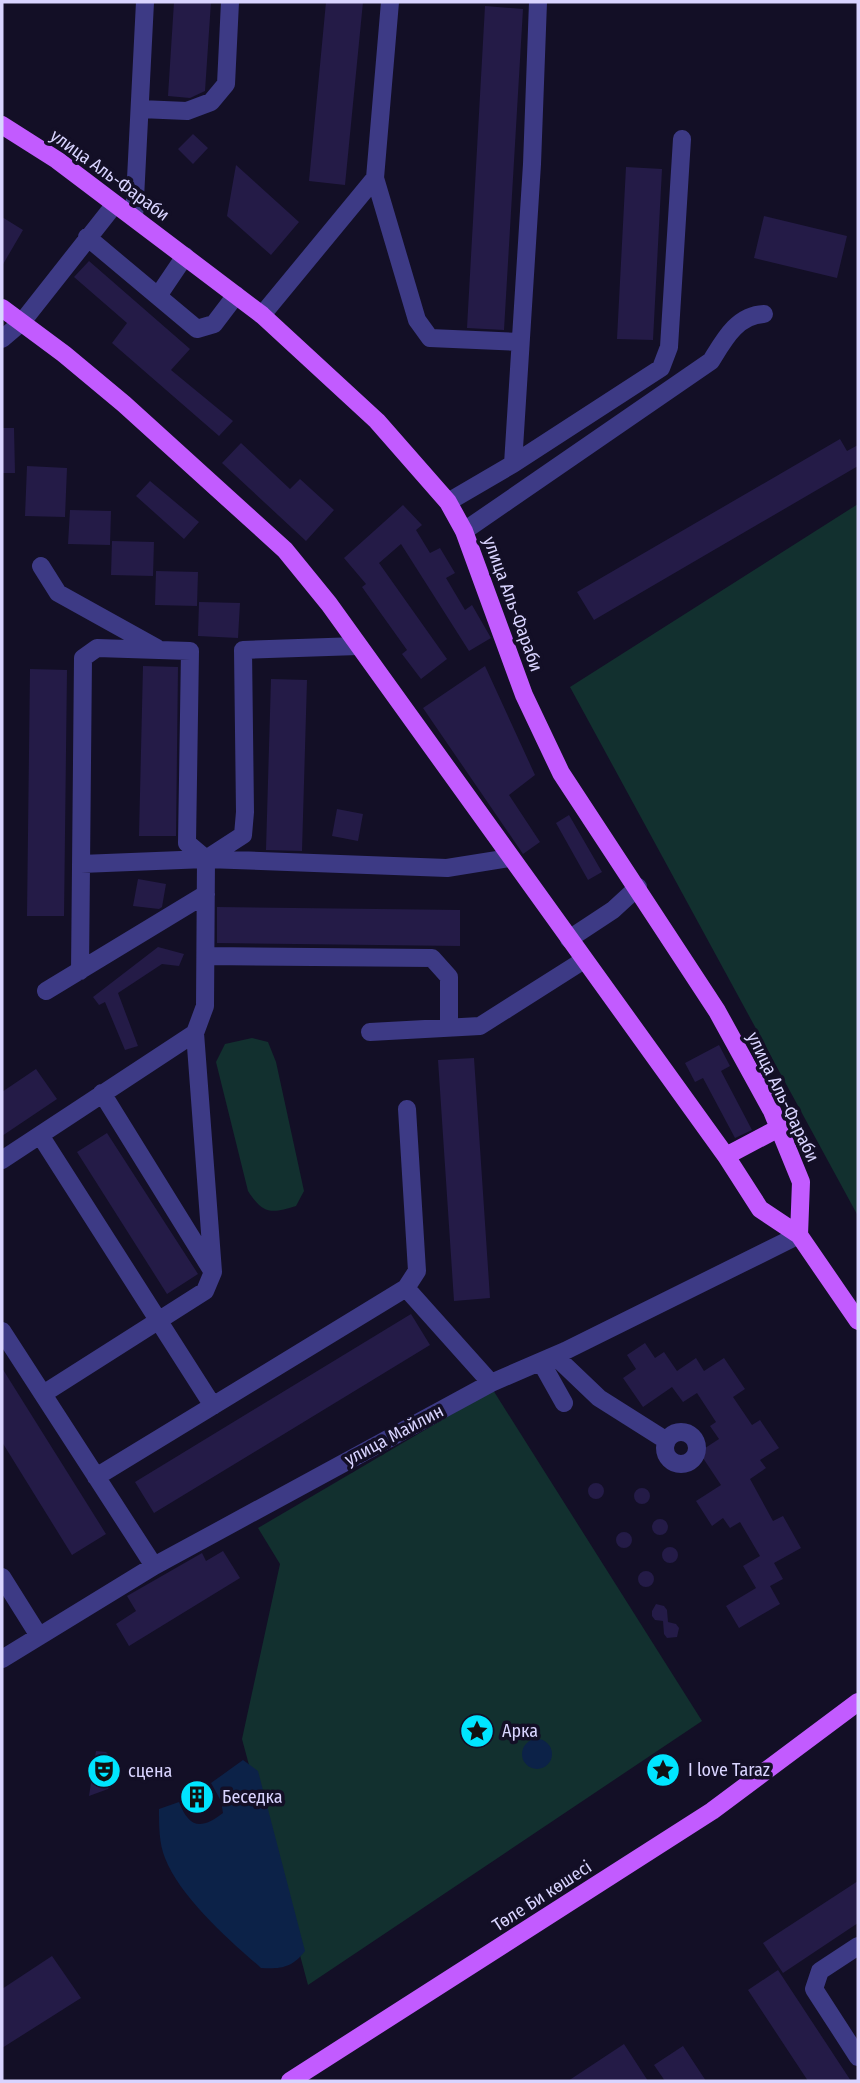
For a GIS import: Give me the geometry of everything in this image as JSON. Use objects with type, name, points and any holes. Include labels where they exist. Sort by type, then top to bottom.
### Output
[{"type":"main road","name":"улица Аль-Фараби","points":[[2,124],[57,160],[262,315],[377,421],[447,502],[464,531],[523,695],[561,773],[718,1011],[779,1128],[801,1182],[799,1235]]},
{"type":"main road","points":[[2,309],[124,404],[285,551],[329,604],[726,1156],[760,1209],[799,1235],[858,1321]]},
{"type":"main road","points":[[726,1156],[779,1128]]},
{"type":"main road","points":[[810,1737],[858,1690]]},
{"type":"main road","points":[[810,1737],[858,1702]]},
{"type":"main road","points":[[810,1737],[858,1712]]},
{"type":"main road","name":"Төле Би көшесі","points":[[290,2081],[712,1811],[810,1737]]},
{"type":"street","points":[[134,218],[145,2]]},
{"type":"street","points":[[140,109],[187,111],[211,102],[226,84],[230,2]]},
{"type":"street","points":[[390,2],[375,178],[417,320],[430,338],[520,342]]},
{"type":"street","points":[[513,464],[532,164],[537,2]]},
{"type":"street","points":[[447,502],[513,464],[661,368],[669,347],[682,139]]},
{"type":"street","points":[[262,315],[375,178]]},
{"type":"street","points":[[2,339],[22,322],[115,204]]},
{"type":"street","points":[[87,237],[197,329],[214,324],[236,295]]},
{"type":"street","points":[[158,296],[185,256]]},
{"type":"street","points":[[464,531],[711,361],[727,334],[751,315],[764,314]]},
{"type":"street","points":[[41,566],[58,593],[160,650]]},
{"type":"street","points":[[206,859],[243,835],[243,650],[358,646]]},
{"type":"street","points":[[43,1394],[205,1291],[213,1272],[195,1033],[205,1006],[206,859],[187,843],[190,651],[97,648],[82,659],[80,971]]},
{"type":"street","points":[[81,864],[206,859],[447,868],[510,858]]},
{"type":"street","points":[[569,939],[613,910],[638,887]]},
{"type":"street","points":[[46,991],[206,894]]},
{"type":"street","points":[[206,956],[432,958],[449,976],[449,1028]]},
{"type":"street","points":[[370,1032],[480,1026],[584,960]]},
{"type":"street","points":[[2,1160],[195,1033]]},
{"type":"street","points":[[102,1093],[213,1272]]},
{"type":"street","points":[[96,1477],[406,1288],[417,1271],[407,1109]]},
{"type":"street","points":[[40,1135],[213,1406]]},
{"type":"street","name":"улица Майлин","points":[[2,1659],[154,1566],[491,1383],[548,1359],[799,1235]]},
{"type":"street","points":[[406,1288],[491,1383]]},
{"type":"street","points":[[2,1331],[154,1566]]},
{"type":"street","points":[[548,1359],[564,1403]]},
{"type":"street","points":[[548,1359],[599,1398],[667,1441]]},
{"type":"street","points":[[2,1577],[39,1636]]},
{"type":"street","points":[[858,1946],[820,1971],[814,1989],[858,2057]]},
{"type":"green space","points":[[858,504],[858,1216],[570,687]]},
{"type":"green space","points":[[252,1038],[268,1042],[276,1062],[304,1191],[296,1206],[274,1211],[263,1208],[248,1191],[216,1062],[225,1044]]},
{"type":"green space","points":[[493,1390],[702,1721],[308,1985],[242,1739],[280,1564],[258,1528]]},
{"type":"water","points":[[537,1739],[548,1743],[552,1754],[548,1765],[537,1769],[526,1765],[522,1754],[526,1743]]},
{"type":"water","points":[[243,1760],[258,1771],[305,1951],[291,1964],[280,1968],[261,1968],[207,1917],[172,1873],[162,1846],[159,1809],[179,1802],[187,1817],[196,1824],[215,1818],[223,1813],[221,1801],[211,1783]]},
{"type":"building","points":[[174,2],[211,2],[205,91],[190,98],[168,96]]},
{"type":"building","points":[[326,2],[363,2],[345,185],[309,181]]},
{"type":"building","points":[[485,6],[523,9],[504,330],[467,328]]},
{"type":"building","points":[[193,134],[208,148],[193,164],[178,149]]},
{"type":"building","points":[[236,165],[299,222],[271,255],[227,216]]},
{"type":"building","points":[[626,167],[662,169],[653,340],[617,339]]},
{"type":"building","points":[[764,216],[847,236],[837,278],[754,258]]},
{"type":"building","points":[[2,217],[23,230],[2,266]]},
{"type":"building","points":[[89,261],[190,349],[171,370],[233,421],[219,436],[112,343],[127,323],[74,277]]},
{"type":"building","points":[[2,428],[14,428],[15,473],[2,473]]},
{"type":"building","points":[[840,439],[847,451],[858,445],[858,466],[594,620],[577,592]]},
{"type":"building","points":[[241,443],[290,489],[300,479],[334,510],[306,541],[222,463]]},
{"type":"building","points":[[27,466],[67,468],[65,517],[25,516]]},
{"type":"building","points":[[150,481],[199,522],[184,539],[136,496]]},
{"type":"building","points":[[403,505],[422,525],[416,530],[430,553],[440,548],[455,573],[446,578],[465,610],[472,605],[491,638],[469,651],[401,544],[379,563],[447,659],[421,679],[402,654],[407,650],[362,587],[366,584],[344,558]]},
{"type":"building","points":[[70,510],[111,511],[110,545],[68,544]]},
{"type":"building","points":[[112,541],[154,542],[153,576],[111,575]]},
{"type":"building","points":[[156,571],[198,572],[197,606],[155,605]]},
{"type":"building","points":[[199,602],[240,603],[238,638],[198,636]]},
{"type":"building","points":[[143,666],[178,667],[176,836],[139,836]]},
{"type":"building","points":[[485,666],[535,775],[509,795],[540,842],[523,854],[423,708]]},
{"type":"building","points":[[30,669],[67,670],[64,916],[27,916]]},
{"type":"building","points":[[271,679],[307,680],[302,851],[266,850]]},
{"type":"building","points":[[337,809],[363,814],[358,841],[332,836]]},
{"type":"building","points":[[569,815],[602,872],[588,880],[556,823]]},
{"type":"building","points":[[138,879],[166,884],[162,907],[159,909],[133,906]]},
{"type":"building","points":[[217,907],[460,910],[460,946],[217,943]]},
{"type":"building","points":[[158,947],[184,954],[179,966],[162,964],[118,993],[138,1046],[125,1050],[105,1002],[99,1005],[93,997]]},
{"type":"building","points":[[719,1045],[730,1066],[721,1071],[752,1130],[735,1138],[703,1078],[695,1082],[685,1063]]},
{"type":"building","points":[[474,1058],[490,1298],[454,1301],[438,1060]]},
{"type":"building","points":[[36,1069],[57,1099],[2,1136],[2,1092]]},
{"type":"building","points":[[107,1133],[198,1274],[167,1294],[77,1152]]},
{"type":"building","points":[[411,1314],[430,1345],[154,1513],[135,1482]]},
{"type":"building","points":[[645,1343],[655,1358],[664,1352],[677,1371],[696,1358],[704,1371],[724,1358],[745,1389],[733,1397],[752,1425],[760,1420],[779,1448],[760,1460],[766,1468],[750,1479],[773,1521],[783,1516],[801,1548],[774,1563],[783,1579],[770,1586],[780,1604],[739,1628],[726,1606],[756,1588],[743,1566],[760,1556],[740,1522],[730,1528],[723,1518],[712,1526],[696,1501],[721,1485],[699,1452],[719,1439],[710,1426],[716,1422],[697,1393],[683,1402],[672,1387],[643,1407],[623,1378],[636,1369],[627,1355]]},
{"type":"building","points":[[2,1368],[106,1534],[72,1555],[2,1442]]},
{"type":"building","points":[[596,1483],[602,1485],[602,1497],[596,1499],[590,1497],[588,1491],[590,1485]]},
{"type":"building","points":[[642,1488],[648,1490],[648,1502],[642,1504],[636,1502],[634,1496],[636,1490]]},
{"type":"building","points":[[660,1519],[666,1521],[666,1533],[660,1535],[654,1533],[652,1527],[654,1521]]},
{"type":"building","points":[[624,1532],[630,1534],[630,1546],[624,1548],[618,1546],[616,1540],[618,1534]]},
{"type":"building","points":[[670,1547],[676,1549],[676,1561],[670,1563],[664,1561],[662,1555],[664,1549]]},
{"type":"building","points":[[223,1551],[240,1578],[129,1646],[116,1624],[136,1611],[127,1596],[202,1553],[206,1561]]},
{"type":"building","points":[[646,1571],[652,1573],[652,1585],[646,1587],[640,1585],[638,1579],[640,1573]]},
{"type":"building","points":[[656,1604],[664,1606],[668,1622],[679,1628],[677,1637],[667,1638],[663,1621],[655,1620],[652,1616]]},
{"type":"building","name":"сцена","points":[[96,1751],[106,1752],[116,1763],[116,1778],[108,1789],[89,1796]]},
{"type":"building","name":"Беседка","points":[[194,1789],[200,1789],[205,1797],[203,1803],[194,1805],[189,1800],[189,1794]]},
{"type":"building","points":[[858,1881],[858,1923],[783,1973],[763,1943]]},
{"type":"building","points":[[52,1956],[81,1998],[2,2048],[2,1989]]},
{"type":"building","points":[[778,1970],[851,2081],[808,2081],[748,1990]]},
{"type":"building","points":[[624,2044],[648,2081],[568,2081]]},
{"type":"building","points":[[683,2046],[706,2081],[665,2081],[654,2065]]},
{"type":"place","name":"Арка","points":[[477,1731]]},
{"type":"place","name":"I love Taraz","points":[[663,1770]]},
{"type":"place","name":"сцена","points":[[104,1771]]},
{"type":"place","name":"Беседка","points":[[197,1797]]}]
